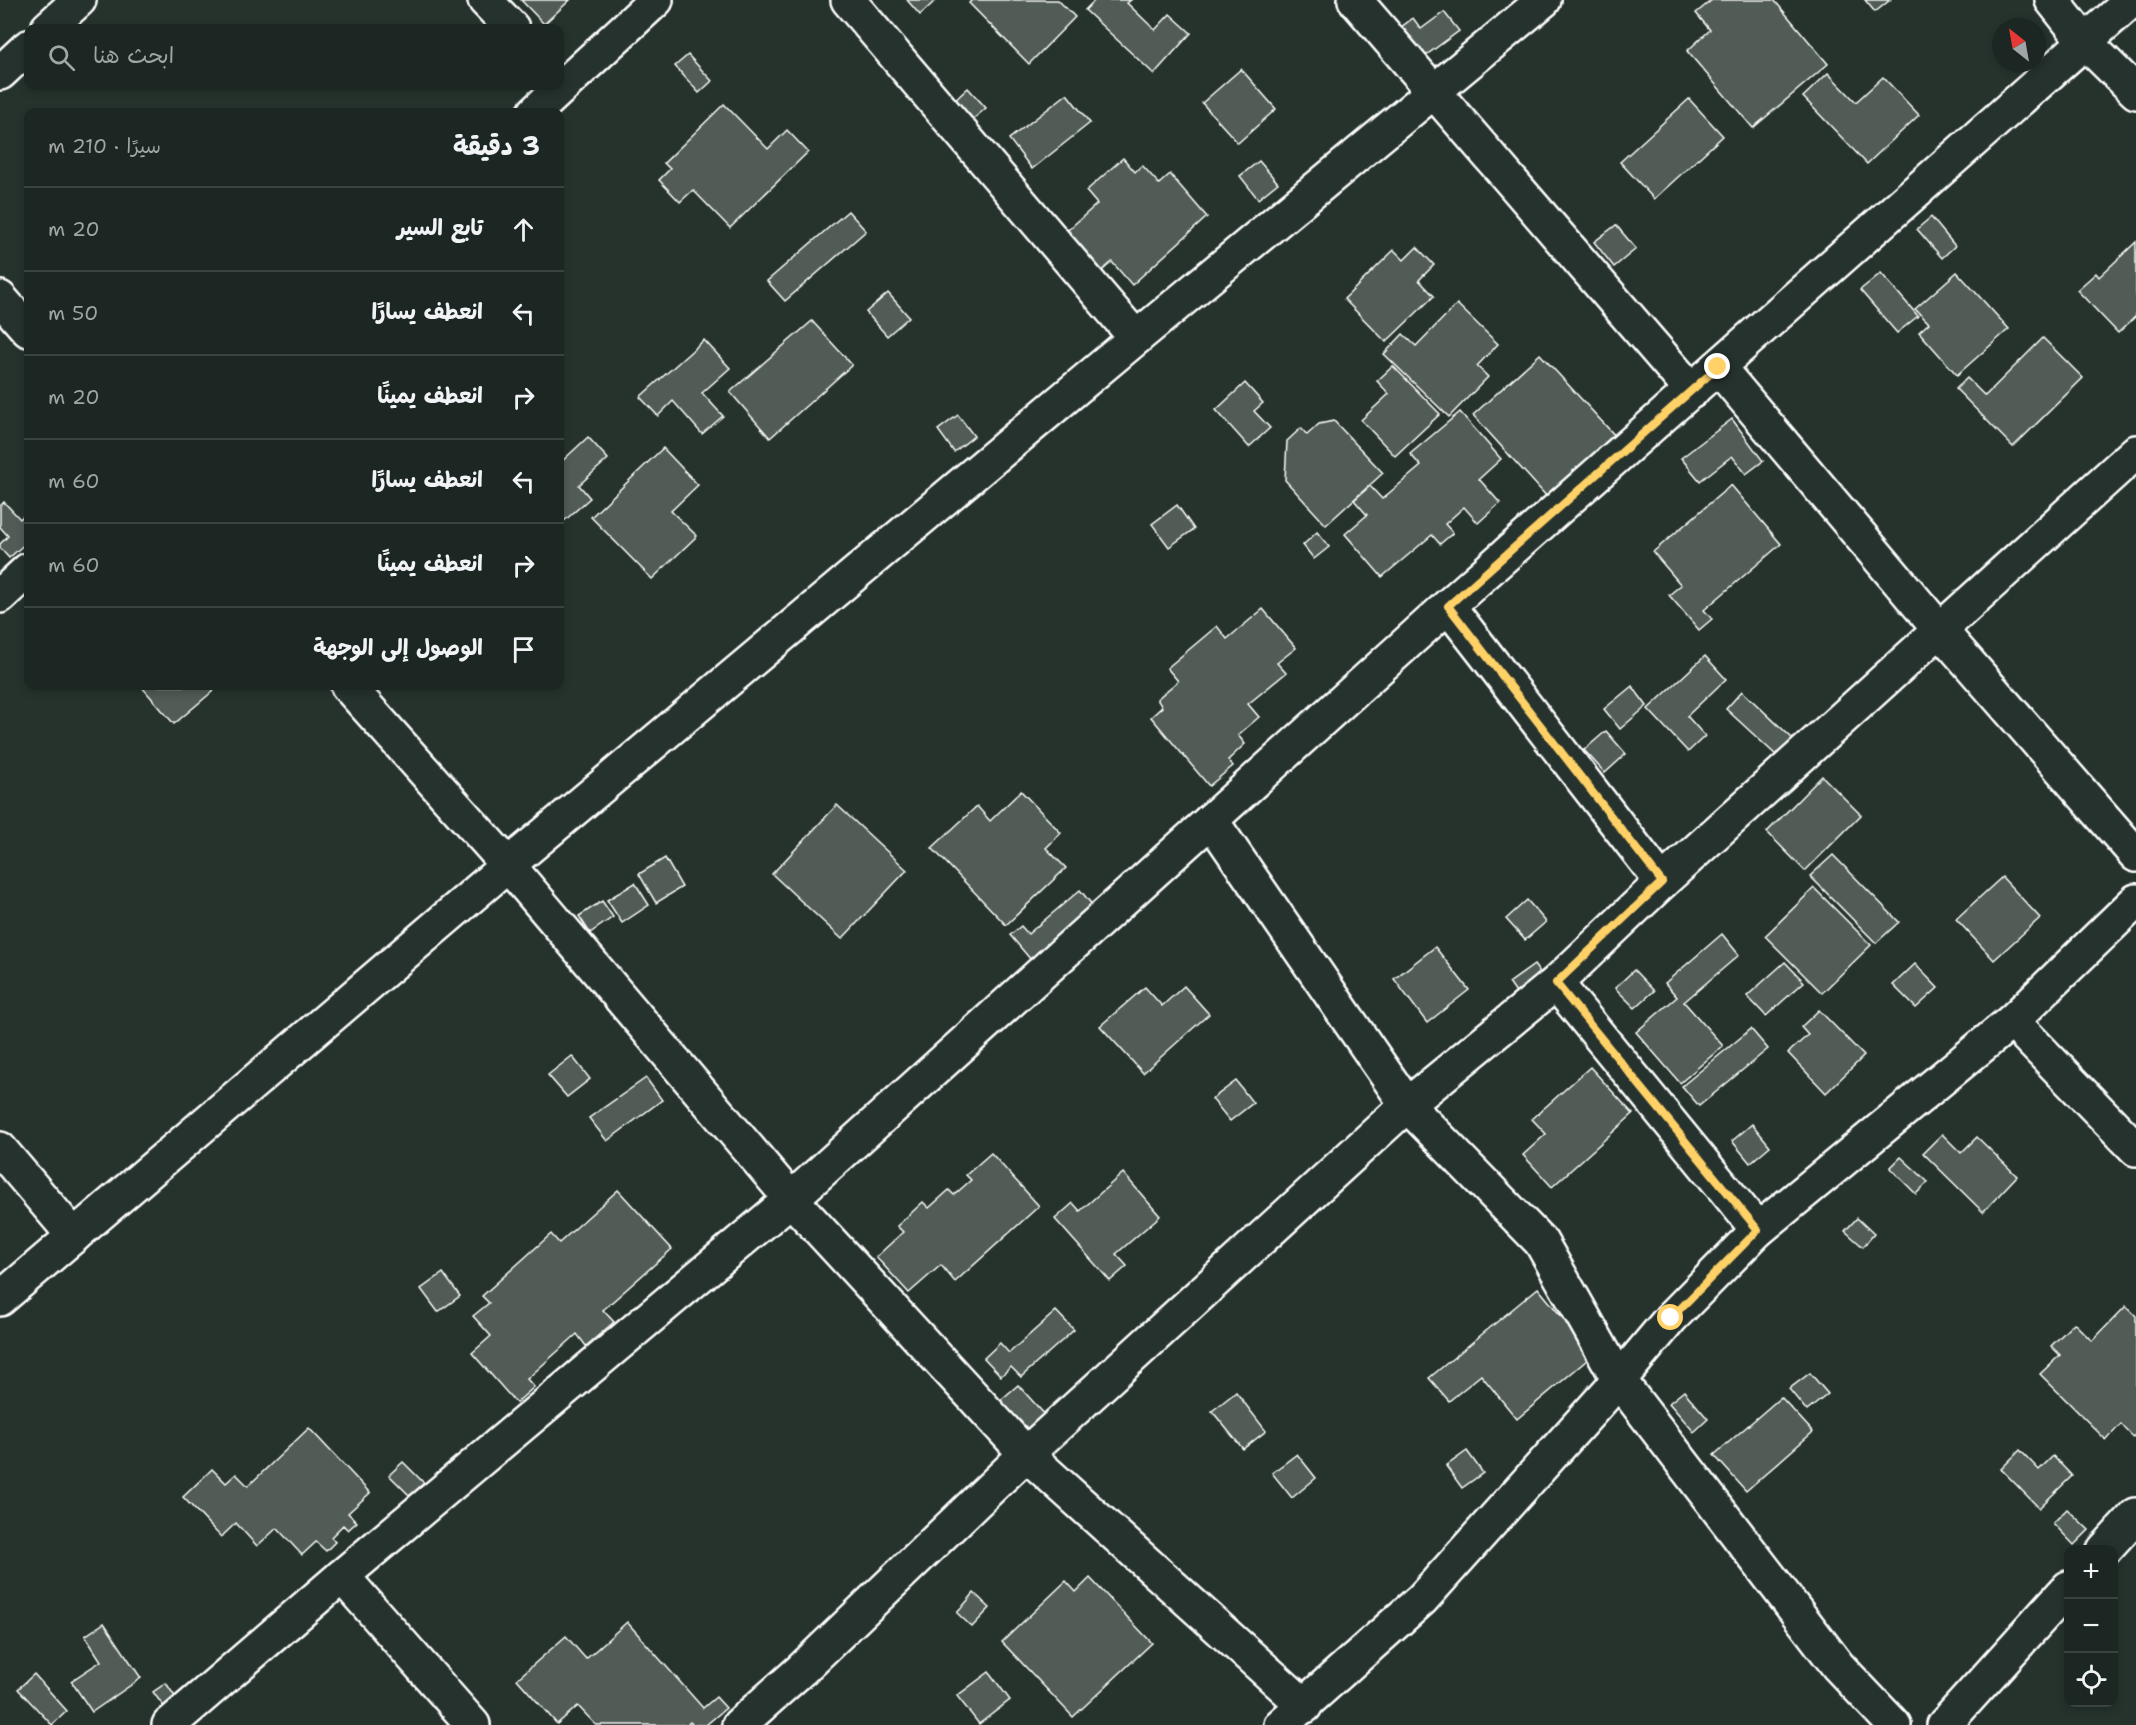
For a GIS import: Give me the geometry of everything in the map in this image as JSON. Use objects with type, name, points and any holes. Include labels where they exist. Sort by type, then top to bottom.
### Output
[{"type":"street","points":[[52,24],[79,0]]},
{"type":"street","points":[[485,0],[508,24]]},
{"type":"street","points":[[564,80],[656,0]]},
{"type":"street","points":[[848,0],[1136,338]]},
{"type":"street","points":[[1354,0],[1692,391]]},
{"type":"street","points":[[0,1299],[508,865],[1136,338],[1544,0]]},
{"type":"street","points":[[2052,0],[2085,42],[2136,92]]},
{"type":"street","points":[[169,1725],[342,1576],[791,1199],[1448,606],[2132,0]]},
{"type":"street","points":[[0,73],[24,51]]},
{"type":"street","points":[[539,108],[555,90]]},
{"type":"street","points":[[0,298],[24,325]]},
{"type":"street","points":[[1718,367],[1939,629],[2136,855]]},
{"type":"street","points":[[739,1725],[801,1670],[1026,1454],[1407,1105],[1556,983],[1662,882],[2136,452]]},
{"type":"street","points":[[0,596],[24,574]]},
{"type":"street","points":[[1448,606],[1662,882]]},
{"type":"street","points":[[352,690],[508,865],[791,1199],[1026,1454],[1293,1715],[1422,1599],[1619,1380],[1671,1318],[1758,1230],[2012,1021],[2136,901]]},
{"type":"street","points":[[1211,820],[1407,1105],[1541,1242],[1619,1380],[1838,1666],[1894,1725]]},
{"type":"street","points":[[1556,983],[1758,1230]]},
{"type":"street","points":[[2012,1021],[2136,1149]]},
{"type":"street","points":[[0,1149],[74,1236]]},
{"type":"street","points":[[2109,1545],[2136,1515]]},
{"type":"street","points":[[342,1576],[473,1725]]},
{"type":"street","points":[[1944,1725],[2064,1592]]},
{"type":"building","points":[[521,0],[570,0],[544,24]]},
{"type":"building","points":[[907,0],[936,0],[920,15]]},
{"type":"building","points":[[972,0],[1058,0],[1075,17],[1029,64],[969,3]]},
{"type":"building","points":[[1095,0],[1131,0],[1127,3],[1155,30],[1170,14],[1191,33],[1154,74],[1085,10]]},
{"type":"building","points":[[1712,0],[1774,0],[1828,64],[1753,128],[1687,51],[1710,30],[1696,13]]},
{"type":"building","points":[[1865,0],[1890,0],[1875,12]]},
{"type":"building","points":[[1444,12],[1459,31],[1414,64],[1392,34],[1413,18],[1421,29]]},
{"type":"building","points":[[688,55],[712,81],[699,93],[675,66]]},
{"type":"building","points":[[1241,69],[1276,109],[1238,143],[1202,103]]},
{"type":"building","points":[[1828,73],[1856,102],[1883,77],[1919,115],[1867,164],[1803,97]]},
{"type":"building","points":[[968,88],[986,108],[971,121],[953,102]]},
{"type":"building","points":[[1067,94],[1090,123],[1032,169],[1009,139]]},
{"type":"building","points":[[1689,99],[1723,136],[1654,199],[1620,162]]},
{"type":"building","points":[[724,104],[768,149],[787,130],[808,152],[730,228],[693,190],[680,202],[659,180],[670,169],[664,163]]},
{"type":"building","points":[[1123,158],[1135,172],[1142,165],[1159,184],[1170,174],[1207,217],[1132,285],[1112,262],[1095,277],[1059,238],[1097,204],[1086,191]]},
{"type":"building","points":[[1259,161],[1278,183],[1258,199],[1240,176]]},
{"type":"building","points":[[848,211],[866,231],[785,301],[767,281]]},
{"type":"building","points":[[1931,217],[1955,246],[1942,258],[1917,229]]},
{"type":"building","points":[[1616,225],[1636,249],[1614,267],[1594,242]]},
{"type":"building","points":[[2136,242],[2136,316],[2118,333],[2077,290],[2096,273],[2099,277]]},
{"type":"building","points":[[1417,247],[1434,265],[1419,280],[1434,296],[1386,342],[1344,299],[1394,250],[1404,260]]},
{"type":"building","points":[[1957,272],[2009,329],[1957,375],[1919,332],[1929,323],[1915,309]]},
{"type":"building","points":[[1881,273],[1918,316],[1897,333],[1860,290]]},
{"type":"building","points":[[888,293],[909,317],[887,336],[866,312]]},
{"type":"building","points":[[1457,304],[1498,344],[1477,366],[1488,377],[1449,417],[1384,354],[1403,334],[1416,346]]},
{"type":"building","points":[[812,321],[852,365],[770,438],[730,392]]},
{"type":"building","points":[[2043,338],[2083,378],[2013,447],[1956,389],[1967,378],[1985,396]]},
{"type":"building","points":[[704,340],[730,368],[702,393],[723,416],[702,434],[673,401],[658,416],[640,397]]},
{"type":"building","points":[[1540,354],[1617,438],[1549,499],[1473,415]]},
{"type":"building","points":[[1393,366],[1440,414],[1395,456],[1361,420],[1389,394],[1377,381]]},
{"type":"building","points":[[1245,383],[1263,403],[1254,411],[1270,428],[1249,447],[1216,410]]},
{"type":"building","points":[[1460,412],[1501,459],[1479,479],[1500,503],[1478,523],[1464,507],[1445,524],[1453,533],[1440,544],[1432,535],[1382,577],[1345,534],[1367,515],[1354,500],[1370,486],[1382,499],[1421,466],[1410,454]]},
{"type":"building","points":[[958,415],[974,436],[954,452],[938,430]]},
{"type":"building","points":[[1732,419],[1763,461],[1746,474],[1732,456],[1700,481],[1681,458]]},
{"type":"building","points":[[1334,421],[1383,473],[1326,525],[1285,480],[1287,441],[1301,428],[1307,435],[1319,424]]},
{"type":"building","points":[[588,437],[608,459],[579,485],[590,498],[564,521],[564,459]]},
{"type":"building","points":[[663,448],[698,485],[671,511],[697,536],[652,579],[591,517]]},
{"type":"building","points":[[1731,485],[1781,544],[1704,610],[1712,619],[1699,630],[1669,595],[1681,585],[1653,552]]},
{"type":"building","points":[[4,502],[20,519],[24,515],[24,545],[9,558],[0,548],[0,544],[8,536],[0,527],[0,506]]},
{"type":"building","points":[[1177,505],[1194,529],[1169,547],[1152,524]]},
{"type":"building","points":[[1317,532],[1329,547],[1314,559],[1303,545]]},
{"type":"building","points":[[1263,609],[1296,648],[1277,663],[1286,673],[1248,704],[1259,717],[1238,735],[1245,744],[1228,760],[1233,766],[1209,786],[1151,717],[1162,707],[1157,699],[1178,681],[1167,668],[1217,626],[1227,639]]},
{"type":"building","points":[[1705,656],[1726,679],[1687,716],[1705,736],[1688,752],[1648,709]]},
{"type":"building","points":[[1632,686],[1647,706],[1620,729],[1604,709]]},
{"type":"building","points":[[144,690],[214,690],[174,724]]},
{"type":"building","points":[[1742,691],[1793,739],[1777,756],[1726,709]]},
{"type":"building","points":[[1606,731],[1626,754],[1605,773],[1584,750]]},
{"type":"building","points":[[1822,776],[1861,815],[1805,871],[1767,832]]},
{"type":"building","points":[[1021,791],[1061,833],[1046,848],[1066,868],[1006,925],[932,848],[977,806],[990,821]]},
{"type":"building","points":[[837,805],[907,870],[842,939],[772,874]]},
{"type":"building","points":[[1833,855],[1899,922],[1876,943],[1810,876]]},
{"type":"building","points":[[665,858],[682,887],[656,903],[639,874]]},
{"type":"building","points":[[2002,877],[2040,918],[1994,960],[1956,919]]},
{"type":"building","points":[[635,883],[649,905],[622,923],[607,900]]},
{"type":"building","points":[[1814,888],[1871,945],[1822,993],[1765,936]]},
{"type":"building","points":[[1080,890],[1094,907],[1031,960],[1010,935],[1021,926],[1028,934]]},
{"type":"building","points":[[1527,900],[1546,922],[1525,940],[1506,919]]},
{"type":"building","points":[[602,901],[613,917],[590,933],[579,916]]},
{"type":"building","points":[[1722,934],[1739,955],[1684,1002],[1723,1046],[1680,1083],[1636,1032],[1677,997],[1665,983]]},
{"type":"building","points":[[1435,947],[1469,990],[1427,1023],[1394,979]]},
{"type":"building","points":[[1785,962],[1804,982],[1766,1016],[1747,996]]},
{"type":"building","points":[[1915,964],[1938,988],[1916,1008],[1893,985]]},
{"type":"building","points":[[1534,965],[1543,977],[1518,996],[1509,983]]},
{"type":"building","points":[[1634,970],[1654,991],[1635,1008],[1615,988]]},
{"type":"building","points":[[1184,986],[1209,1014],[1143,1073],[1100,1026],[1145,987],[1162,1006]]},
{"type":"building","points":[[1819,1010],[1864,1056],[1826,1093],[1788,1053],[1808,1035],[1801,1027]]},
{"type":"building","points":[[1751,1029],[1768,1049],[1699,1106],[1682,1086]]},
{"type":"building","points":[[572,1056],[590,1079],[567,1097],[548,1075]]},
{"type":"building","points":[[1590,1067],[1633,1114],[1552,1187],[1523,1155],[1546,1134],[1532,1119]]},
{"type":"building","points":[[646,1078],[662,1100],[607,1141],[589,1118]]},
{"type":"building","points":[[1236,1081],[1253,1103],[1230,1121],[1212,1099]]},
{"type":"building","points":[[1752,1124],[1770,1146],[1750,1163],[1732,1141]]},
{"type":"building","points":[[1942,1134],[1961,1153],[1977,1137],[2017,1176],[1983,1212],[1923,1153]]},
{"type":"building","points":[[991,1153],[1039,1206],[955,1282],[941,1265],[909,1293],[876,1257],[903,1232],[897,1226],[923,1202],[929,1208],[949,1190],[954,1195],[971,1180],[966,1175]]},
{"type":"building","points":[[1901,1157],[1928,1182],[1916,1194],[1890,1168]]},
{"type":"building","points":[[1123,1173],[1160,1216],[1116,1254],[1127,1266],[1110,1281],[1055,1219],[1073,1203],[1080,1211]]},
{"type":"building","points":[[618,1190],[672,1249],[603,1310],[614,1322],[586,1346],[577,1334],[527,1379],[534,1387],[516,1403],[472,1353],[491,1336],[473,1316],[489,1303],[482,1296],[551,1234],[559,1243]]},
{"type":"building","points":[[1857,1218],[1874,1234],[1863,1247],[1845,1231]]},
{"type":"building","points":[[443,1273],[460,1296],[438,1312],[421,1289]]},
{"type":"building","points":[[1538,1288],[1593,1355],[1517,1419],[1481,1375],[1449,1401],[1429,1378]]},
{"type":"building","points":[[2126,1306],[2136,1316],[2136,1434],[2133,1437],[2121,1424],[2106,1440],[2040,1374],[2060,1355],[2051,1346],[2074,1323],[2092,1341]]},
{"type":"building","points":[[1056,1311],[1074,1330],[1021,1377],[1011,1367],[1001,1376],[984,1358],[1000,1343],[1009,1353]]},
{"type":"building","points":[[1810,1373],[1828,1394],[1807,1411],[1789,1389]]},
{"type":"building","points":[[1018,1385],[1047,1417],[1024,1437],[995,1405]]},
{"type":"building","points":[[1684,1391],[1708,1419],[1694,1432],[1669,1403]]},
{"type":"building","points":[[1236,1392],[1266,1431],[1243,1449],[1212,1411]]},
{"type":"building","points":[[1781,1397],[1813,1432],[1746,1491],[1714,1455]]},
{"type":"building","points":[[309,1428],[370,1493],[348,1513],[357,1522],[348,1530],[343,1525],[331,1537],[335,1542],[326,1551],[316,1542],[302,1555],[277,1528],[257,1546],[236,1523],[221,1537],[183,1497],[212,1469],[226,1483],[236,1474],[248,1486]]},
{"type":"building","points":[[2020,1450],[2039,1470],[2053,1456],[2072,1476],[2039,1508],[2001,1469]]},
{"type":"building","points":[[1467,1451],[1483,1473],[1462,1488],[1446,1466]]},
{"type":"building","points":[[1297,1454],[1316,1478],[1292,1498],[1272,1473]]},
{"type":"building","points":[[403,1462],[424,1483],[410,1496],[389,1475]]},
{"type":"building","points":[[2067,1509],[2089,1530],[2074,1545],[2053,1523]]},
{"type":"building","points":[[1090,1578],[1152,1643],[1073,1717],[1002,1642],[1066,1581],[1076,1592]]},
{"type":"building","points":[[974,1593],[990,1608],[972,1627],[957,1613]]},
{"type":"building","points":[[627,1622],[703,1708],[716,1697],[726,1708],[706,1725],[693,1725],[690,1722],[687,1725],[596,1725],[578,1706],[557,1724],[517,1679],[566,1636],[586,1659]]},
{"type":"building","points":[[104,1623],[141,1678],[92,1712],[71,1681],[101,1661],[85,1636]]},
{"type":"building","points":[[989,1672],[1010,1700],[979,1724],[957,1696]]},
{"type":"building","points":[[34,1674],[67,1711],[52,1725],[18,1689]]},
{"type":"building","points":[[166,1683],[176,1698],[164,1707],[153,1692]]},
{"type":"route","points":[[1671,1318],[1758,1230],[1556,983],[1662,882],[1448,606],[1718,367]]}]
